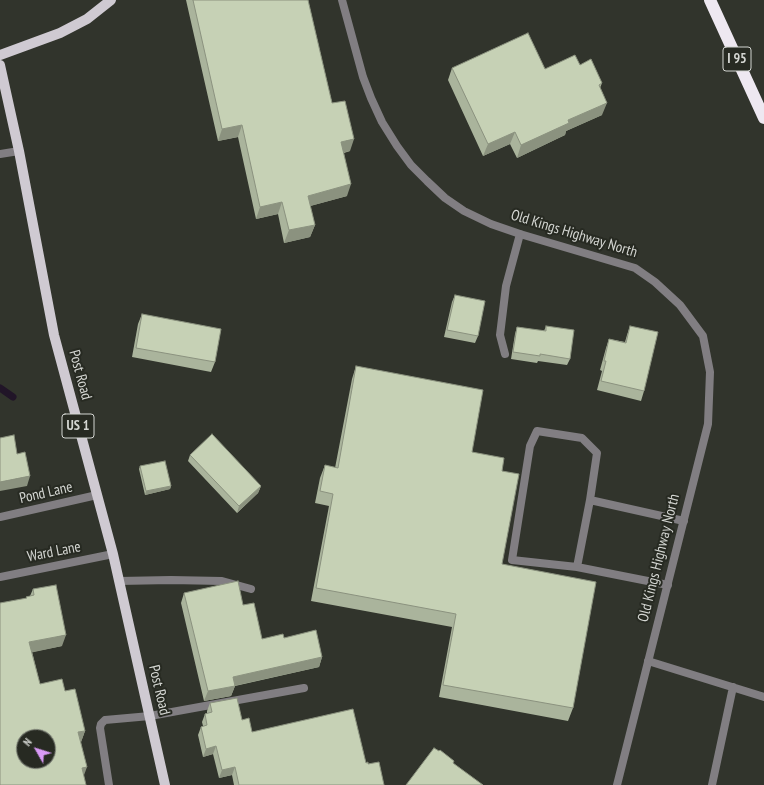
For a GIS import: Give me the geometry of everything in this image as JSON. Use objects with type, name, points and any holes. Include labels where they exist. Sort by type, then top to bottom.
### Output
[{"type":"highway","name":"I 95","points":[[710,0],[764,118]]},
{"type":"main road","points":[[0,56],[60,34],[87,19],[111,0]]},
{"type":"main road","name":"Post Road","points":[[0,65],[19,151],[54,335],[113,554],[150,716],[163,785]]},
{"type":"street","name":"Old Kings Highway North","points":[[342,0],[363,77],[382,122],[411,165],[445,198],[464,211],[491,224],[635,268],[656,282],[680,305],[702,336],[710,372],[708,424],[617,785]]},
{"type":"street","points":[[0,154],[19,151]]},
{"type":"street","points":[[505,354],[500,336],[506,286],[520,234]]},
{"type":"street","points":[[577,567],[597,454],[582,438],[537,431],[530,446],[512,560],[577,567],[668,585]]},
{"type":"street","name":"Pond Lane","points":[[0,517],[97,495]]},
{"type":"street","points":[[590,500],[684,521]]},
{"type":"street","name":"Ward Lane","points":[[0,577],[113,554]]},
{"type":"street","points":[[119,582],[171,580],[222,581],[251,589]]},
{"type":"street","points":[[648,661],[764,697]]},
{"type":"street","points":[[712,785],[733,687]]},
{"type":"street","points":[[109,785],[100,728],[100,724],[105,720],[150,716],[304,688]]},
{"type":"building","points":[[193,0],[308,0],[332,103],[345,101],[354,139],[341,142],[351,184],[308,196],[315,225],[289,230],[282,202],[260,207],[242,125],[222,129]]},
{"type":"building","points":[[528,33],[545,69],[575,55],[580,65],[591,59],[602,83],[599,85],[607,103],[568,120],[569,123],[521,145],[515,132],[488,144],[452,68]]},
{"type":"building","points":[[455,295],[485,301],[478,336],[447,330]]},
{"type":"building","points":[[142,314],[221,329],[215,362],[136,348]]},
{"type":"building","points":[[546,326],[574,330],[570,359],[540,354],[540,356],[513,352],[517,327],[546,331]]},
{"type":"building","points":[[630,326],[658,332],[644,391],[601,381],[609,339],[626,343]]},
{"type":"building","points":[[356,366],[483,390],[472,452],[504,458],[502,471],[519,474],[502,564],[596,582],[573,708],[443,685],[456,614],[316,588],[333,494],[320,491],[325,465],[338,468]]},
{"type":"building","points":[[212,434],[261,486],[239,506],[190,455]]},
{"type":"building","points":[[14,435],[17,454],[25,452],[30,476],[0,482],[0,438]]},
{"type":"building","points":[[165,461],[171,486],[146,491],[140,466]]},
{"type":"building","points":[[238,581],[243,605],[254,603],[262,639],[283,634],[284,638],[316,630],[322,657],[233,677],[235,686],[208,691],[184,593]]},
{"type":"building","points":[[56,585],[66,635],[29,642],[40,684],[62,679],[65,691],[75,689],[85,731],[78,732],[87,767],[82,768],[86,785],[0,785],[0,603],[27,598],[26,597],[34,595],[33,589]]},
{"type":"building","points":[[237,698],[242,720],[249,718],[252,732],[353,709],[366,763],[379,762],[384,785],[239,785],[235,767],[222,770],[216,746],[206,749],[201,727],[207,725],[205,714],[212,712],[210,703]]},
{"type":"building","points":[[434,748],[439,751],[440,750],[454,761],[453,763],[483,785],[406,785]]},
{"type":"waterway","points":[[0,388],[13,397]]}]
